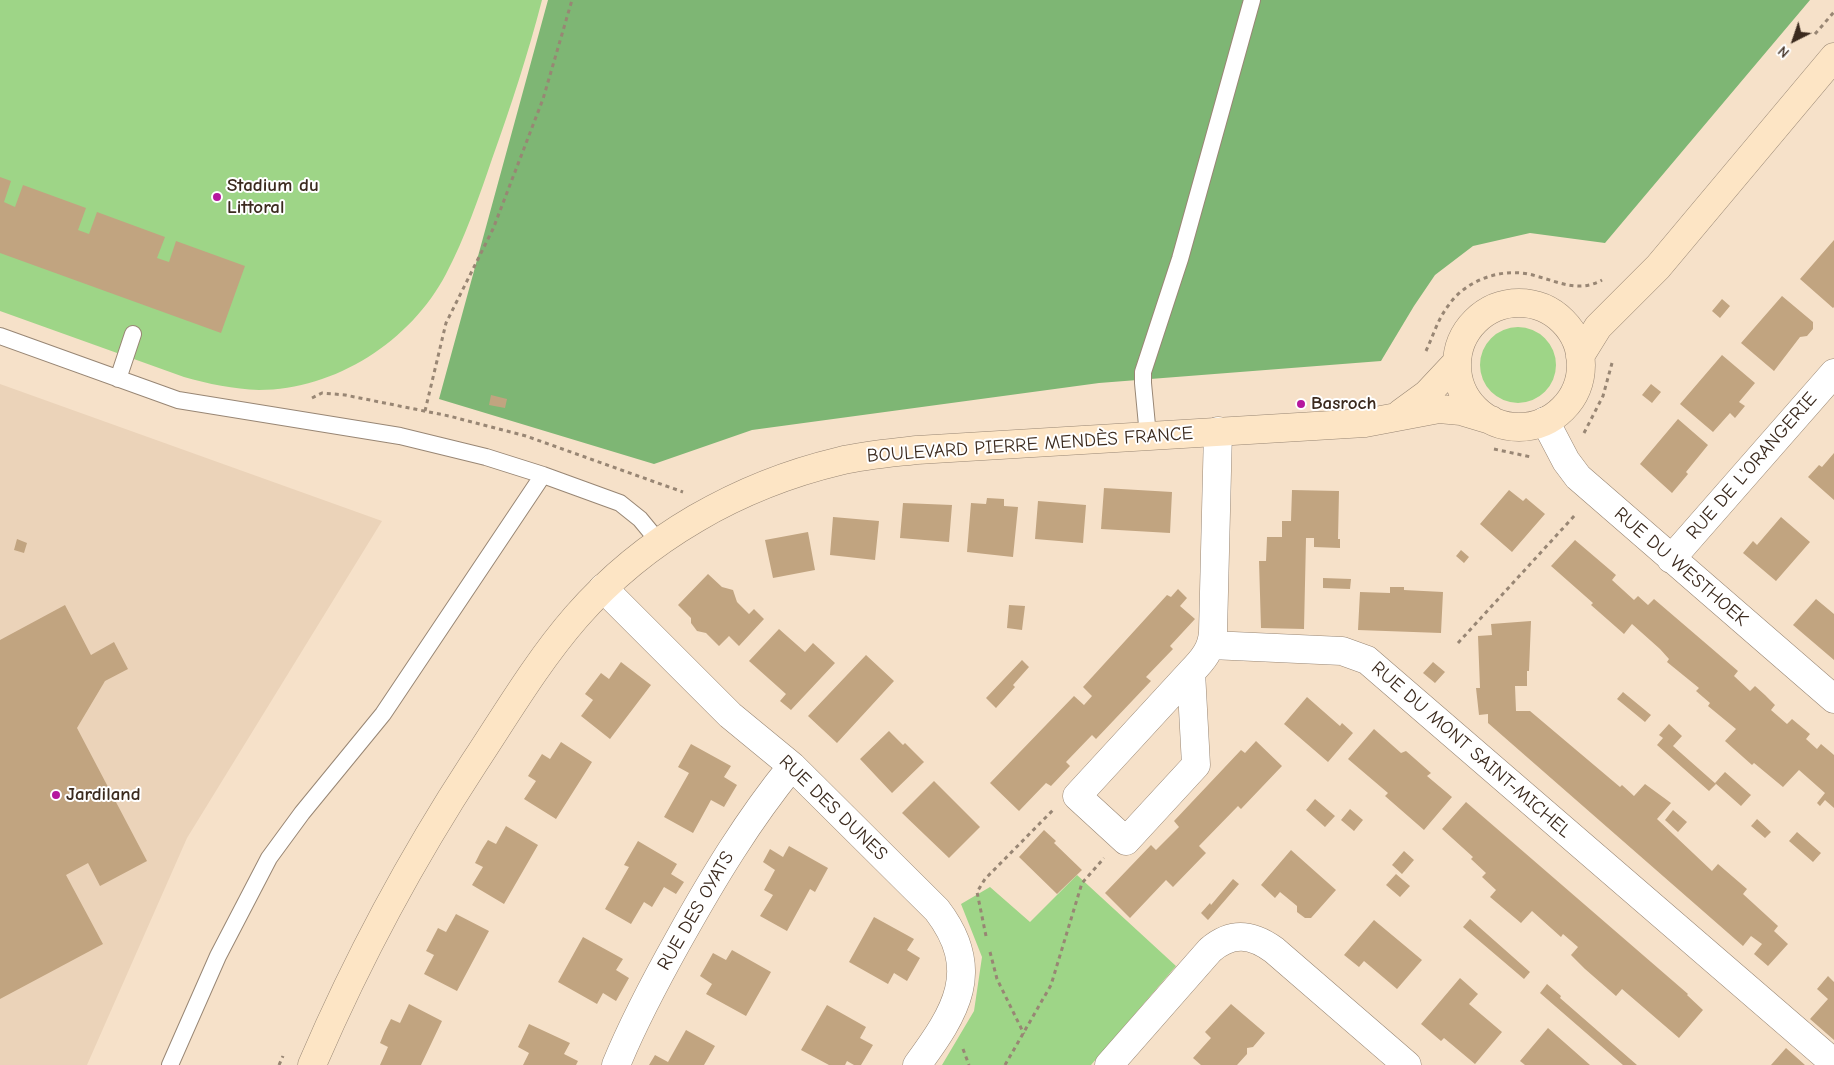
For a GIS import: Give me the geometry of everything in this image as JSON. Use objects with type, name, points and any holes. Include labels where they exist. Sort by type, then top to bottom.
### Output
[{"type":"street","points":[[1580,356],[1598,327],[1658,267],[1834,57]]},
{"type":"street","points":[[1557,316],[1583,318],[1628,298]]},
{"type":"street","points":[[1511,304],[1527,304],[1543,308],[1557,316],[1571,332],[1580,356],[1579,377],[1574,392],[1562,409],[1544,421],[1518,426],[1506,426],[1491,420],[1473,407],[1464,394],[1458,378],[1457,362],[1462,340],[1470,326],[1481,315],[1495,307],[1511,304]]},
{"type":"street","name":"BOULEVARD PIERRE MENDÈS FRANCE","points":[[1393,418],[1427,394],[1457,362]]},
{"type":"street","name":"RUE DE L'ORANGERIE","points":[[1671,559],[1834,373]]},
{"type":"street","name":"BOULEVARD PIERRE MENDÈS FRANCE","points":[[312,1065],[374,934],[421,848],[538,665],[576,617],[603,588],[659,542],[704,514],[748,492],[795,474],[841,461],[917,450],[1365,423],[1438,409],[1460,411],[1491,420]]},
{"type":"street","name":"RUE DU WESTHOEK","points":[[1544,421],[1566,461],[1595,493],[1834,699]]},
{"type":"street","points":[[1191,672],[1196,764],[1126,840],[1078,796],[1191,672],[1205,657],[1211,645],[1218,431]]},
{"type":"street","name":"RUE DES DUNES","points":[[603,588],[730,714],[792,766],[937,910],[955,936],[961,970],[956,1001],[942,1030],[917,1065]]},
{"type":"street","name":"RUE DU MONT SAINT-MICHEL","points":[[1211,645],[1342,651],[1367,660],[1834,1063]]},
{"type":"street","name":"RUE DES OYATS","points":[[616,1065],[648,996],[716,873],[756,812],[792,766]]},
{"type":"street","points":[[1109,1065],[1210,950],[1220,941],[1239,936],[1256,939],[1274,950],[1407,1065]]},
{"type":"lane","points":[[1148,436],[1142,384],[1144,372],[1180,259],[1252,0]]},
{"type":"lane","points":[[118,378],[133,334]]},
{"type":"lane","points":[[0,336],[178,400],[400,436],[476,454],[610,498],[640,519],[659,542]]},
{"type":"lane","points":[[170,1065],[218,956],[269,858],[302,813],[378,721],[543,475]]},
{"type":"path","points":[[425,411],[446,323],[492,229],[540,109],[572,0]]},
{"type":"path","points":[[1425,354],[1446,308],[1462,292],[1480,281],[1500,273],[1517,272],[1574,287],[1588,286],[1604,278]]},
{"type":"path","points":[[640,519],[691,488]]},
{"type":"path","points":[[1458,643],[1595,493]]},
{"type":"path","points":[[987,942],[976,892],[985,879],[1061,801],[1078,796]]},
{"type":"path","points":[[1005,1065],[1044,999],[1058,967],[1082,883],[1122,838]]},
{"type":"path","points":[[990,951],[997,979],[1024,1034]]},
{"type":"path","points":[[279,1065],[286,1049]]},
{"type":"shaded area","points":[[0,384],[382,521],[187,838],[87,1065],[0,1065]]},
{"type":"green space","name":"Stadium du Littoral","points":[[0,0],[542,0],[519,80],[477,203],[453,260],[431,298],[413,320],[391,340],[368,357],[342,371],[315,381],[287,388],[259,390],[221,386],[184,377],[0,311]]},
{"type":"green space","points":[[548,0],[1810,0],[1605,243],[1530,233],[1473,246],[1435,275],[1381,361],[1099,383],[752,430],[654,464],[439,399]]},
{"type":"green space","points":[[1518,327],[1532,330],[1545,338],[1553,351],[1556,365],[1553,379],[1545,392],[1532,400],[1518,403],[1504,400],[1491,392],[1483,379],[1480,365],[1483,351],[1491,338],[1504,330]]},
{"type":"green space","points":[[1077,875],[1176,966],[1091,1065],[942,1065],[974,1011],[982,957],[961,904],[990,887],[1030,922]]},
{"type":"building","points":[[0,177],[11,181],[4,202],[15,207],[23,185],[86,208],[78,230],[89,234],[97,212],[165,237],[157,258],[169,262],[176,241],[245,266],[221,333],[0,253]]},
{"type":"building","points":[[1834,240],[1834,307],[1833,308],[1800,279]]},
{"type":"building","points":[[1782,296],[1813,322],[1813,329],[1807,336],[1800,337],[1774,371],[1741,343]]},
{"type":"building","points":[[1722,299],[1730,306],[1720,318],[1712,311]]},
{"type":"building","points":[[1722,355],[1755,383],[1739,402],[1745,406],[1735,418],[1730,413],[1713,432],[1680,404]]},
{"type":"building","points":[[1651,384],[1661,392],[1652,403],[1642,395]]},
{"type":"building","points":[[491,395],[507,399],[505,408],[489,405]]},
{"type":"building","points":[[1678,419],[1708,445],[1672,493],[1640,464]]},
{"type":"building","points":[[1834,453],[1834,500],[1808,477],[1819,465],[1822,467]]},
{"type":"building","points":[[1104,488],[1172,492],[1170,533],[1101,529]]},
{"type":"building","points":[[1292,490],[1339,491],[1338,539],[1340,539],[1340,548],[1314,547],[1314,538],[1306,538],[1304,629],[1261,628],[1259,561],[1266,561],[1267,537],[1282,537],[1282,521],[1291,521]]},
{"type":"building","points":[[1509,490],[1523,501],[1526,498],[1545,514],[1512,552],[1480,524]]},
{"type":"building","points":[[987,498],[1004,499],[1004,506],[1018,507],[1013,557],[967,552],[971,503],[986,504]]},
{"type":"building","points":[[1038,501],[1086,505],[1083,543],[1035,539]]},
{"type":"building","points":[[903,503],[952,505],[949,542],[900,538]]},
{"type":"building","points":[[833,517],[879,521],[875,560],[830,555]]},
{"type":"building","points":[[1781,517],[1810,542],[1776,581],[1743,553],[1753,541],[1757,545]]},
{"type":"building","points":[[808,532],[815,570],[773,578],[765,540]]},
{"type":"building","points":[[17,539],[27,543],[24,553],[14,550]]},
{"type":"building","points":[[1575,540],[1616,575],[1612,580],[1634,600],[1638,596],[1648,605],[1654,599],[1738,671],[1734,676],[1750,691],[1755,686],[1765,695],[1775,705],[1771,710],[1787,724],[1792,719],[1810,734],[1806,739],[1817,749],[1821,744],[1834,755],[1834,808],[1825,800],[1820,806],[1817,803],[1825,793],[1799,770],[1783,787],[1754,763],[1752,765],[1725,741],[1736,729],[1708,706],[1710,703],[1696,691],[1699,688],[1667,662],[1669,659],[1660,649],[1632,624],[1624,634],[1591,605],[1593,603],[1551,566]]},
{"type":"building","points":[[1461,550],[1469,557],[1464,563],[1456,556]]},
{"type":"building","points":[[708,574],[722,587],[733,590],[737,602],[749,614],[754,609],[764,619],[739,646],[729,636],[719,646],[706,633],[697,631],[691,623],[691,618],[678,605]]},
{"type":"building","points":[[1323,578],[1351,579],[1350,589],[1323,588]]},
{"type":"building","points":[[1390,587],[1404,587],[1404,590],[1443,592],[1441,633],[1358,630],[1360,592],[1390,593]]},
{"type":"building","points":[[1178,589],[1187,598],[1180,606],[1195,619],[1170,646],[1173,649],[1146,677],[1151,681],[1096,739],[1092,735],[1066,762],[1070,766],[1051,786],[1046,783],[1019,811],[990,783],[1074,696],[1084,705],[1092,696],[1083,687],[1167,595],[1171,597]]},
{"type":"building","points":[[1816,599],[1834,614],[1834,660],[1793,625]]},
{"type":"building","name":"Jardiland","points":[[65,605],[91,655],[114,642],[128,669],[105,681],[77,728],[147,861],[100,886],[88,863],[66,875],[103,944],[0,999],[0,640]]},
{"type":"building","points":[[1009,605],[1025,606],[1022,630],[1007,628]]},
{"type":"building","points":[[1531,621],[1527,686],[1515,686],[1516,711],[1530,711],[1620,787],[1622,785],[1634,796],[1645,784],[1671,803],[1657,819],[1712,871],[1718,864],[1747,889],[1743,894],[1778,926],[1774,931],[1788,944],[1768,966],[1754,954],[1762,944],[1751,936],[1743,946],[1488,723],[1488,714],[1479,715],[1476,688],[1480,688],[1478,636],[1492,635],[1491,624]]},
{"type":"building","points":[[779,629],[805,652],[813,643],[835,663],[791,710],[780,701],[786,694],[749,661]]},
{"type":"building","points":[[866,655],[894,681],[837,743],[808,716]]},
{"type":"building","points":[[1022,660],[1029,667],[1013,685],[1015,687],[996,708],[986,698]]},
{"type":"building","points":[[621,662],[651,685],[610,739],[581,716],[593,700],[585,694],[601,673],[609,679]]},
{"type":"building","points":[[1433,662],[1445,672],[1435,683],[1423,673]]},
{"type":"building","points":[[1623,692],[1651,715],[1645,722],[1617,699]]},
{"type":"building","points":[[1307,697],[1340,726],[1342,723],[1353,733],[1328,762],[1284,724]]},
{"type":"building","points":[[1669,724],[1682,736],[1673,746],[1716,784],[1709,791],[1657,745],[1663,738],[1659,735]]},
{"type":"building","points":[[1374,729],[1401,753],[1406,751],[1431,773],[1427,776],[1452,797],[1424,830],[1385,796],[1388,793],[1348,759]]},
{"type":"building","points":[[889,731],[903,745],[905,743],[924,762],[892,793],[860,759]]},
{"type":"building","points":[[1256,741],[1282,766],[1241,809],[1238,806],[1199,846],[1206,853],[1173,887],[1166,880],[1130,918],[1105,893],[1151,845],[1156,850],[1179,827],[1174,821],[1241,750],[1245,753]]},
{"type":"building","points":[[561,742],[592,762],[556,819],[524,799],[536,781],[528,776],[542,754],[550,759]]},
{"type":"building","points":[[691,744],[731,766],[724,777],[737,785],[724,807],[711,800],[693,833],[664,817],[689,773],[678,767]]},
{"type":"building","points":[[1725,772],[1751,795],[1741,806],[1715,783]]},
{"type":"building","points":[[934,781],[980,827],[949,858],[902,813]]},
{"type":"building","points":[[1315,799],[1335,816],[1325,827],[1306,810]]},
{"type":"building","points":[[1466,802],[1688,994],[1703,1010],[1679,1038],[1622,989],[1616,996],[1585,969],[1571,955],[1578,947],[1563,934],[1561,937],[1532,911],[1521,923],[1490,897],[1496,890],[1482,877],[1486,873],[1471,859],[1473,857],[1442,829]]},
{"type":"building","points":[[1350,809],[1363,820],[1354,831],[1341,820]]},
{"type":"building","points":[[1673,810],[1687,822],[1678,832],[1665,820]]},
{"type":"building","points":[[1757,819],[1771,832],[1765,838],[1751,826]]},
{"type":"building","points":[[506,826],[538,845],[504,904],[472,885],[483,867],[475,863],[481,851],[488,840],[496,844]]},
{"type":"building","points":[[1044,830],[1056,841],[1054,843],[1082,870],[1057,894],[1019,857]]},
{"type":"building","points":[[1797,832],[1821,853],[1813,862],[1789,841]]},
{"type":"building","points":[[638,841],[677,864],[671,874],[684,882],[676,894],[664,887],[652,907],[644,902],[631,924],[605,909],[629,867],[624,865]]},
{"type":"building","points":[[789,846],[828,868],[815,892],[810,889],[787,931],[760,916],[773,895],[764,890],[775,870],[763,862],[770,849],[783,857]]},
{"type":"building","points":[[1291,850],[1336,890],[1311,918],[1305,918],[1297,912],[1297,906],[1280,892],[1275,898],[1261,885]]},
{"type":"building","points":[[1404,851],[1414,860],[1402,874],[1392,865]]},
{"type":"building","points":[[1396,874],[1410,886],[1400,897],[1386,885]]},
{"type":"building","points":[[1233,879],[1239,884],[1208,920],[1201,913],[1210,903],[1211,905]]},
{"type":"building","points":[[456,914],[489,931],[457,991],[424,974],[434,955],[426,951],[438,928],[446,932]]},
{"type":"building","points":[[874,917],[914,939],[907,950],[920,958],[907,981],[894,973],[888,984],[849,962]]},
{"type":"building","points":[[1470,919],[1530,972],[1524,979],[1463,927]]},
{"type":"building","points":[[1374,920],[1422,960],[1397,989],[1364,961],[1359,967],[1344,955]]},
{"type":"building","points":[[583,937],[623,959],[616,970],[629,978],[616,1001],[603,993],[597,1004],[558,982]]},
{"type":"building","points":[[732,950],[771,972],[746,1016],[706,994],[712,984],[700,976],[713,953],[726,960]]},
{"type":"building","points":[[1828,976],[1834,982],[1834,1040],[1810,1019],[1828,999],[1817,989]]},
{"type":"building","points":[[1460,978],[1478,994],[1469,1004],[1502,1032],[1475,1064],[1444,1038],[1441,1041],[1421,1024]]},
{"type":"building","points":[[1547,984],[1561,996],[1560,998],[1637,1065],[1623,1065],[1540,993]]},
{"type":"building","points":[[409,1004],[442,1021],[421,1065],[380,1065],[388,1047],[380,1043],[385,1031],[391,1019],[400,1023]]},
{"type":"building","points":[[1231,1004],[1265,1033],[1253,1047],[1247,1048],[1247,1054],[1237,1065],[1201,1065],[1193,1058],[1211,1038],[1205,1032]]},
{"type":"building","points":[[827,1005],[866,1027],[860,1038],[873,1045],[861,1065],[854,1065],[847,1061],[845,1065],[829,1065],[801,1050]]},
{"type":"building","points":[[529,1024],[570,1043],[564,1054],[578,1061],[576,1065],[523,1065],[529,1053],[518,1047]]},
{"type":"building","points":[[1548,1028],[1590,1065],[1525,1065],[1520,1061]]},
{"type":"building","points":[[686,1030],[715,1046],[704,1065],[649,1065],[655,1055],[668,1062]]},
{"type":"building","points":[[1786,1048],[1805,1065],[1771,1065]]},
{"type":"place","name":"Stadium du Littoral","points":[[217,197]]},
{"type":"place","name":"Basroch","points":[[1301,404]]},
{"type":"place","name":"Jardiland","points":[[56,795]]}]
